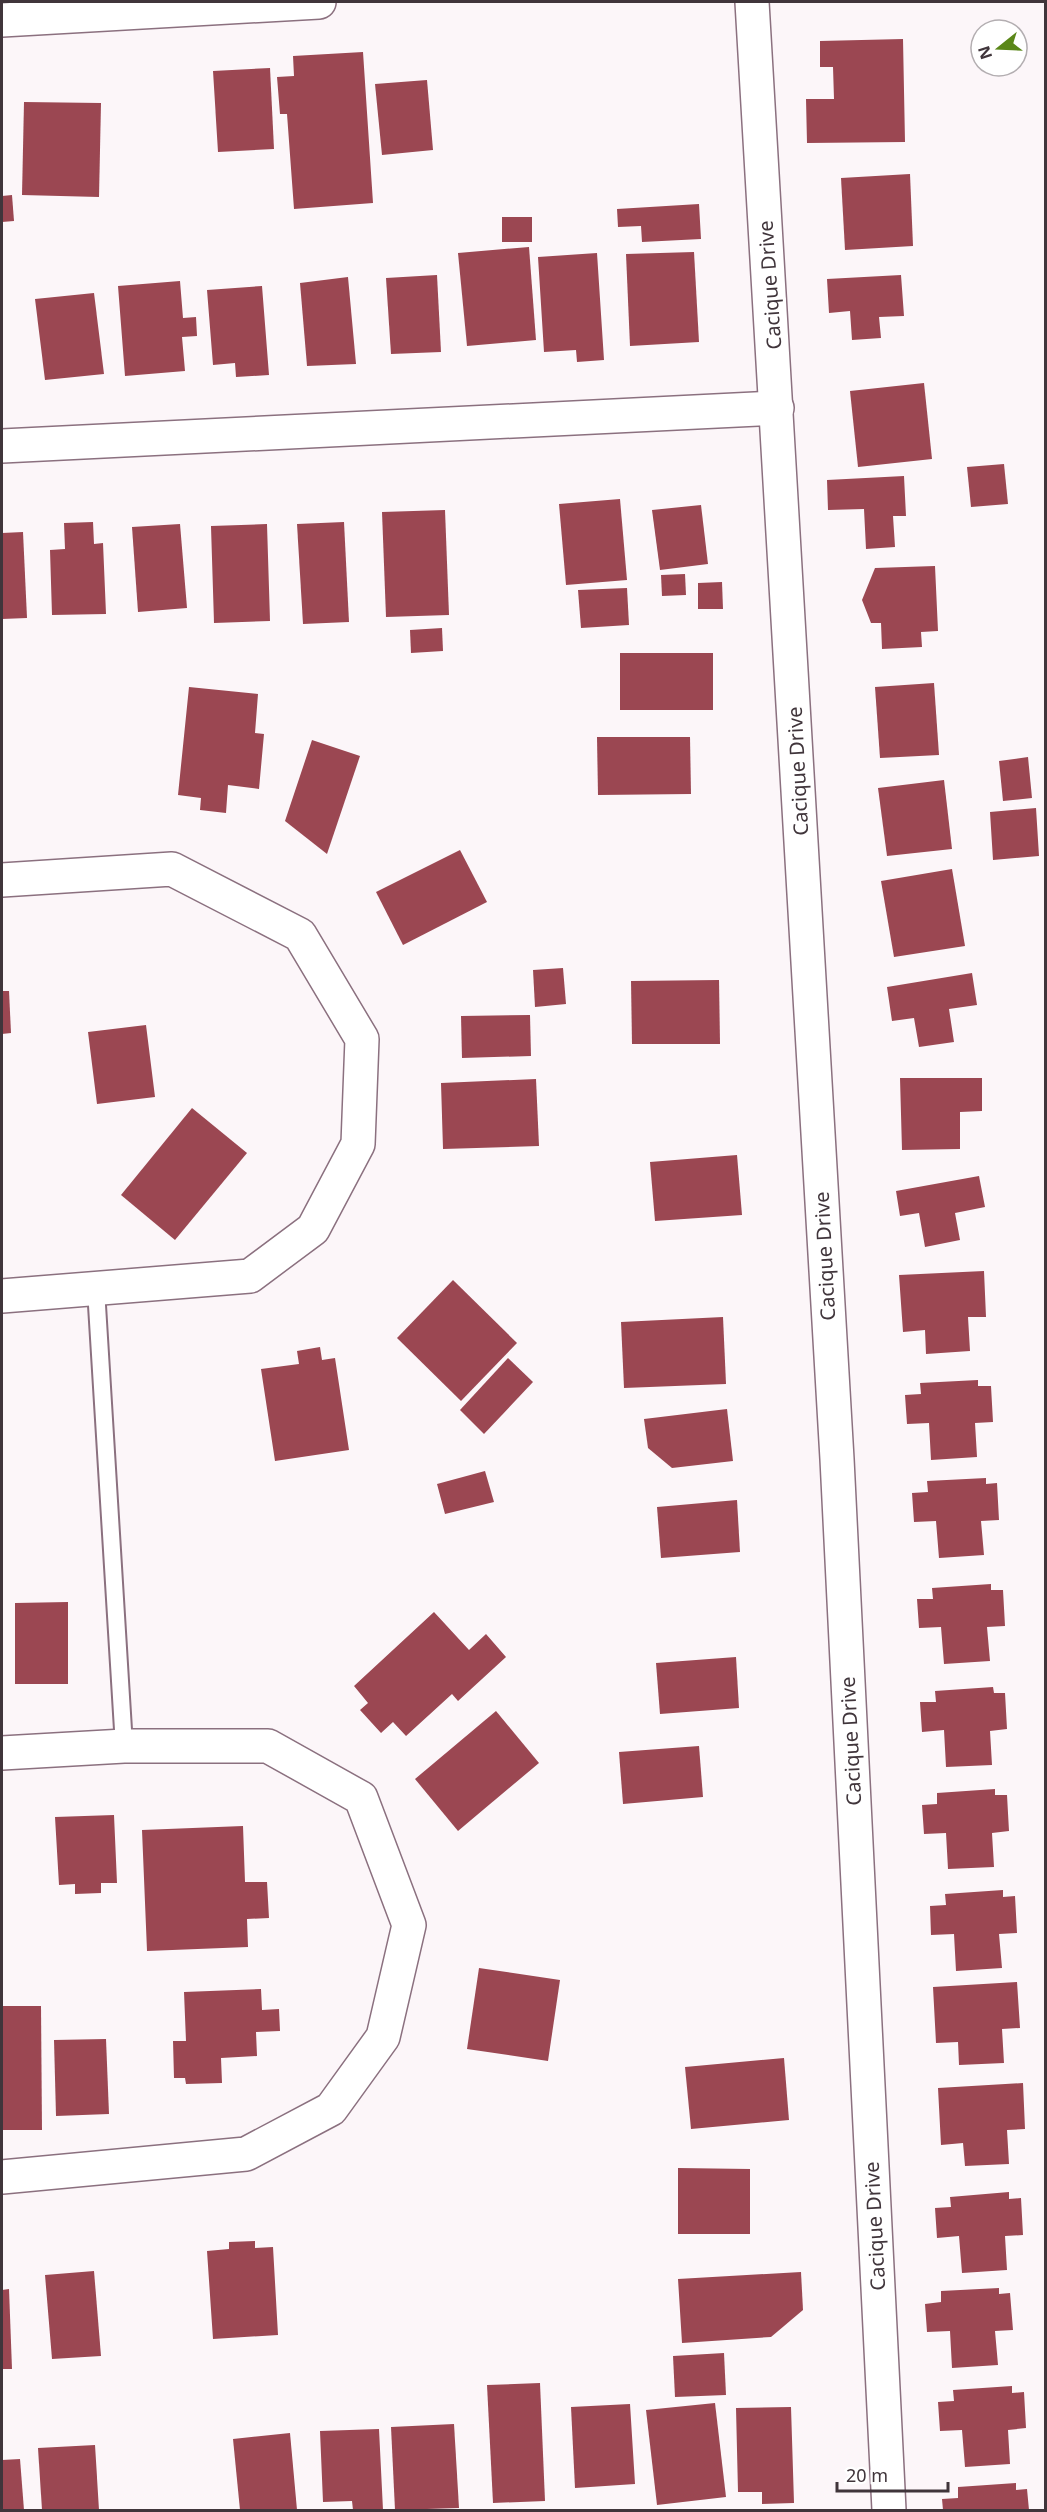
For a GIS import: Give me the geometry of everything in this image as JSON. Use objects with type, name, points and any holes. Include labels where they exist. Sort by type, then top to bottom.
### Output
[{"type":"street","points":[[2,20],[319,2]]},
{"type":"street","name":"Cacique Drive","points":[[752,2],[837,1459],[889,2511]]},
{"type":"street","points":[[2,446],[777,408]]},
{"type":"street","points":[[2,880],[172,869],[300,935],[362,1039],[358,1144],[313,1229],[250,1276],[2,1296]]},
{"type":"street","points":[[2,1753],[124,1746],[268,1746],[361,1798],[409,1924],[383,2037],[331,2109],[246,2154],[2,2177]]},
{"type":"lane","points":[[96,1289],[124,1746]]},
{"type":"building","points":[[903,39],[905,142],[807,143],[806,99],[834,99],[833,67],[820,67],[820,41]]},
{"type":"building","points":[[363,52],[373,203],[294,209],[287,114],[280,114],[277,77],[294,76],[293,56]]},
{"type":"building","points":[[270,68],[274,149],[218,152],[213,71]]},
{"type":"building","points":[[427,80],[433,150],[382,155],[375,84]]},
{"type":"building","points":[[24,102],[101,103],[99,197],[22,195]]},
{"type":"building","points":[[910,174],[913,246],[845,250],[841,178]]},
{"type":"building","points":[[12,195],[14,221],[2,222],[2,196]]},
{"type":"building","points":[[699,204],[701,239],[642,242],[641,226],[618,227],[617,209]]},
{"type":"building","points":[[502,217],[532,217],[532,242],[502,242]]},
{"type":"building","points":[[529,247],[536,340],[467,346],[458,253]]},
{"type":"building","points":[[694,252],[699,342],[630,346],[626,254]]},
{"type":"building","points":[[597,253],[604,360],[577,362],[576,350],[544,352],[538,257]]},
{"type":"building","points":[[437,275],[441,352],[391,354],[386,278]]},
{"type":"building","points":[[901,275],[904,316],[879,317],[881,338],[852,340],[850,311],[829,313],[827,279]]},
{"type":"building","points":[[348,277],[356,364],[307,366],[300,283]]},
{"type":"building","points":[[180,281],[183,318],[196,317],[197,336],[182,337],[185,371],[125,376],[118,286]]},
{"type":"building","points":[[262,286],[269,375],[236,377],[235,363],[213,365],[207,290]]},
{"type":"building","points":[[94,293],[104,374],[45,380],[35,299]]},
{"type":"building","points":[[924,383],[932,459],[858,467],[850,391]]},
{"type":"building","points":[[1004,464],[1008,504],[971,507],[967,467]]},
{"type":"building","points":[[904,476],[906,516],[893,516],[895,547],[866,549],[864,509],[828,510],[827,480]]},
{"type":"building","points":[[620,499],[627,580],[566,585],[559,504]]},
{"type":"building","points":[[701,505],[708,564],[660,570],[652,510]]},
{"type":"building","points":[[445,510],[449,615],[386,617],[382,512]]},
{"type":"building","points":[[93,522],[94,544],[103,543],[106,614],[52,615],[50,550],[65,549],[64,523]]},
{"type":"building","points":[[344,522],[349,622],[303,624],[297,524]]},
{"type":"building","points":[[180,524],[187,608],[138,612],[132,527]]},
{"type":"building","points":[[267,524],[270,621],[214,623],[211,526]]},
{"type":"building","points":[[23,532],[27,618],[2,619],[2,533]]},
{"type":"building","points":[[935,566],[938,631],[921,632],[922,647],[882,649],[881,623],[871,623],[862,600],[875,568]]},
{"type":"building","points":[[685,574],[686,595],[662,596],[661,575]]},
{"type":"building","points":[[722,582],[723,609],[698,609],[698,583]]},
{"type":"building","points":[[627,588],[629,625],[581,628],[578,590]]},
{"type":"building","points":[[442,628],[443,651],[411,653],[410,630]]},
{"type":"building","points":[[620,653],[713,653],[713,710],[620,710]]},
{"type":"building","points":[[934,683],[939,755],[880,758],[875,687]]},
{"type":"building","points":[[189,687],[258,694],[255,733],[264,734],[259,789],[228,785],[226,813],[200,810],[201,798],[178,795]]},
{"type":"building","points":[[597,737],[690,737],[691,794],[598,795]]},
{"type":"building","points":[[312,740],[360,756],[327,854],[285,821]]},
{"type":"building","points":[[1028,757],[1032,798],[1003,801],[999,761]]},
{"type":"building","points":[[944,780],[952,849],[887,856],[878,788]]},
{"type":"building","points":[[1036,808],[1039,856],[993,860],[990,812]]},
{"type":"building","points":[[460,850],[487,902],[403,945],[376,892]]},
{"type":"building","points":[[952,869],[965,946],[894,957],[881,881]]},
{"type":"building","points":[[563,968],[566,1004],[535,1007],[533,970]]},
{"type":"building","points":[[972,973],[977,1005],[949,1009],[954,1042],[919,1047],[914,1018],[892,1021],[887,987]]},
{"type":"building","points":[[719,980],[720,1044],[632,1044],[631,981]]},
{"type":"building","points":[[2,991],[9,991],[11,1033],[2,1034]]},
{"type":"building","points":[[530,1015],[531,1056],[462,1058],[461,1016]]},
{"type":"building","points":[[146,1025],[155,1097],[97,1104],[88,1032]]},
{"type":"building","points":[[900,1078],[982,1078],[982,1111],[960,1112],[960,1149],[902,1150]]},
{"type":"building","points":[[536,1079],[539,1146],[443,1149],[441,1083]]},
{"type":"building","points":[[192,1108],[247,1153],[175,1240],[121,1195]]},
{"type":"building","points":[[737,1155],[742,1215],[655,1221],[650,1162]]},
{"type":"building","points":[[979,1176],[985,1207],[955,1213],[960,1240],[925,1247],[919,1213],[900,1216],[896,1191]]},
{"type":"building","points":[[984,1271],[986,1317],[968,1317],[970,1351],[926,1354],[925,1330],[903,1332],[899,1275]]},
{"type":"building","points":[[453,1280],[517,1343],[461,1401],[397,1338]]},
{"type":"building","points":[[723,1317],[726,1384],[624,1388],[621,1322]]},
{"type":"building","points":[[320,1347],[322,1360],[335,1358],[349,1450],[275,1461],[261,1369],[299,1364],[297,1351]]},
{"type":"building","points":[[508,1358],[533,1382],[484,1434],[460,1410]]},
{"type":"building","points":[[978,1380],[978,1386],[991,1386],[993,1422],[975,1423],[977,1457],[931,1460],[929,1423],[907,1424],[905,1395],[921,1394],[920,1383]]},
{"type":"building","points":[[727,1409],[733,1461],[672,1468],[648,1448],[644,1419]]},
{"type":"building","points":[[485,1471],[494,1502],[445,1514],[437,1484]]},
{"type":"building","points":[[986,1478],[986,1484],[997,1483],[999,1520],[981,1521],[984,1555],[939,1558],[936,1521],[914,1522],[912,1493],[928,1492],[927,1481]]},
{"type":"building","points":[[737,1500],[740,1552],[661,1558],[657,1507]]},
{"type":"building","points":[[991,1584],[991,1590],[1003,1590],[1005,1626],[987,1627],[990,1661],[944,1664],[941,1627],[919,1628],[917,1599],[933,1599],[932,1588]]},
{"type":"building","points":[[68,1602],[68,1684],[15,1684],[15,1603]]},
{"type":"building","points":[[434,1612],[469,1650],[486,1634],[506,1657],[458,1701],[452,1694],[406,1736],[393,1722],[381,1733],[360,1710],[368,1703],[354,1686]]},
{"type":"building","points":[[736,1657],[739,1708],[660,1714],[656,1663]]},
{"type":"building","points":[[993,1687],[994,1693],[1005,1693],[1007,1729],[990,1731],[992,1765],[946,1767],[944,1730],[922,1732],[920,1702],[936,1702],[935,1691]]},
{"type":"building","points":[[496,1711],[539,1763],[458,1831],[415,1779]]},
{"type":"building","points":[[699,1746],[703,1797],[623,1804],[619,1752]]},
{"type":"building","points":[[995,1789],[995,1795],[1007,1795],[1009,1831],[992,1833],[994,1867],[948,1869],[946,1833],[924,1834],[922,1805],[937,1804],[937,1793]]},
{"type":"building","points":[[114,1815],[117,1883],[101,1883],[101,1893],[75,1894],[75,1884],[59,1885],[55,1817]]},
{"type":"building","points":[[243,1826],[245,1882],[267,1882],[269,1918],[247,1919],[248,1947],[147,1951],[142,1830]]},
{"type":"building","points":[[1003,1890],[1003,1897],[1015,1896],[1017,1933],[999,1934],[1002,1968],[956,1971],[954,1934],[931,1935],[930,1906],[946,1905],[945,1894]]},
{"type":"building","points":[[479,1968],[560,1980],[548,2061],[467,2049]]},
{"type":"building","points":[[1017,1982],[1020,2028],[1002,2029],[1004,2063],[959,2065],[958,2042],[936,2043],[933,1987]]},
{"type":"building","points":[[261,1989],[262,2010],[279,2009],[280,2031],[256,2032],[257,2056],[221,2058],[222,2083],[186,2084],[185,2078],[174,2078],[173,2041],[186,2041],[184,1992]]},
{"type":"building","points":[[2,2006],[41,2006],[42,2130],[2,2130]]},
{"type":"building","points":[[106,2039],[109,2114],[56,2116],[54,2040]]},
{"type":"building","points":[[784,2058],[789,2120],[691,2129],[685,2067]]},
{"type":"building","points":[[1023,2083],[1025,2129],[1007,2130],[1009,2164],[965,2166],[963,2143],[941,2145],[938,2088]]},
{"type":"building","points":[[678,2168],[750,2169],[750,2234],[678,2234]]},
{"type":"building","points":[[1009,2192],[1009,2199],[1021,2198],[1023,2235],[1005,2236],[1007,2270],[962,2273],[959,2236],[937,2238],[935,2208],[951,2207],[950,2197]]},
{"type":"building","points":[[255,2241],[255,2248],[273,2247],[278,2335],[213,2339],[207,2251],[229,2249],[229,2242]]},
{"type":"building","points":[[94,2271],[101,2356],[52,2359],[45,2275]]},
{"type":"building","points":[[801,2272],[803,2310],[771,2337],[682,2343],[678,2279]]},
{"type":"building","points":[[999,2288],[999,2294],[1010,2293],[1013,2330],[995,2331],[998,2365],[952,2368],[950,2331],[927,2332],[925,2304],[941,2302],[941,2291]]},
{"type":"building","points":[[9,2289],[12,2369],[2,2369],[2,2290]]},
{"type":"building","points":[[724,2353],[726,2395],[675,2397],[673,2356]]},
{"type":"building","points":[[540,2383],[545,2501],[493,2503],[487,2385]]},
{"type":"building","points":[[1012,2386],[1012,2393],[1024,2392],[1026,2428],[1008,2430],[1010,2464],[965,2467],[962,2430],[940,2431],[938,2402],[954,2401],[953,2390]]},
{"type":"building","points":[[715,2403],[726,2497],[657,2505],[646,2410]]},
{"type":"building","points":[[630,2404],[635,2484],[575,2488],[571,2407]]},
{"type":"building","points":[[791,2407],[794,2503],[762,2504],[762,2492],[738,2492],[736,2408]]},
{"type":"building","points":[[454,2424],[459,2508],[395,2510],[391,2427]]},
{"type":"building","points":[[379,2429],[383,2510],[353,2510],[352,2501],[323,2502],[320,2431]]},
{"type":"building","points":[[290,2433],[297,2510],[240,2510],[233,2439]]},
{"type":"building","points":[[95,2445],[99,2510],[42,2510],[38,2448]]},
{"type":"building","points":[[20,2459],[24,2510],[2,2510],[2,2460]]},
{"type":"building","points":[[1016,2483],[1016,2490],[1027,2489],[1029,2510],[943,2510],[942,2499],[958,2498],[958,2487]]}]
